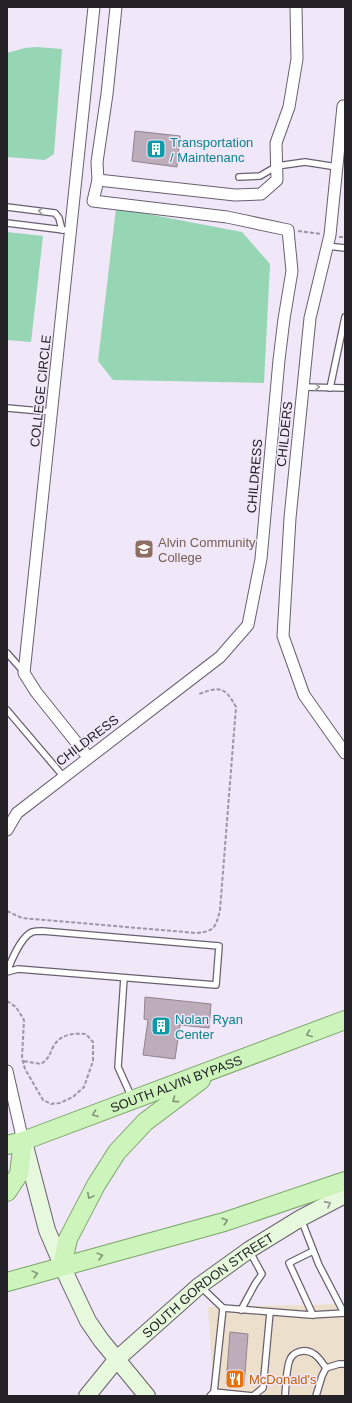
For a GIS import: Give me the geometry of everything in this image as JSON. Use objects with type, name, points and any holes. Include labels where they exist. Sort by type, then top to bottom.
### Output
[{"type":"main road","name":"SOUTH ALVIN BYPASS","points":[[15,1143],[345,1020]]},
{"type":"main road","points":[[62,1266],[68,1239],[96,1185],[116,1152],[145,1122],[218,1068]]},
{"type":"main road","points":[[15,1143],[47,1230],[88,1321],[101,1340],[147,1396]]},
{"type":"main road","points":[[7,1192],[19,1174],[15,1143]]},
{"type":"main road","points":[[7,1282],[224,1222],[345,1181]]},
{"type":"main road","name":"SOUTH GORDON STREET","points":[[86,1396],[117,1358],[200,1286],[249,1250],[301,1218],[345,1195]]},
{"type":"street","name":"COLLEGE CIRCLE","points":[[24,673],[52,412],[66,230],[94,7]]},
{"type":"street","name":"CHILDRESS","points":[[7,830],[17,812],[220,657],[248,625],[261,559],[279,360],[292,271],[288,230],[227,217],[94,201],[98,180],[97,162],[107,94],[116,7]]},
{"type":"street","points":[[98,180],[235,195],[261,194],[277,180],[276,143],[289,107],[297,59],[296,7]]},
{"type":"street","name":"CHILDERS","points":[[343,106],[342,134],[336,166],[330,235],[310,318],[290,518],[283,636],[304,695],[345,752]]},
{"type":"street","points":[[24,673],[36,692],[88,757]]},
{"type":"street","points":[[7,1071],[15,1143]]},
{"type":"lane","points":[[239,176],[260,176],[277,166],[305,162],[336,166]]},
{"type":"lane","points":[[7,207],[55,213],[66,230]]},
{"type":"lane","points":[[7,223],[66,230]]},
{"type":"lane","points":[[327,246],[345,248]]},
{"type":"lane","points":[[330,388],[345,317]]},
{"type":"lane","points":[[303,387],[345,388]]},
{"type":"lane","points":[[7,408],[52,412]]},
{"type":"lane","points":[[7,652],[24,673]]},
{"type":"lane","points":[[7,663],[13,658]]},
{"type":"lane","points":[[7,710],[63,776]]},
{"type":"lane","points":[[42,931],[219,946],[216,985],[18,969],[7,972],[12,958],[26,937],[33,932],[42,931]]},
{"type":"lane","points":[[124,978],[118,1066],[132,1100]]},
{"type":"lane","points":[[200,1286],[223,1308],[313,1315],[344,1313],[313,1251],[301,1218]]},
{"type":"lane","points":[[241,1310],[262,1274],[249,1250]]},
{"type":"lane","points":[[313,1251],[289,1263],[313,1315]]},
{"type":"lane","points":[[223,1308],[212,1394],[253,1396],[263,1388],[270,1312]]},
{"type":"lane","points":[[285,1396],[289,1362],[293,1355],[297,1352],[305,1350],[315,1354],[326,1368]]},
{"type":"lane","points":[[316,1396],[326,1368],[339,1364],[345,1364]]},
{"type":"path","points":[[298,231],[322,234]]},
{"type":"path","points":[[7,910],[22,918],[196,933],[204,933],[212,930],[217,925],[220,910],[236,707],[230,695],[223,690],[213,689],[199,694]]},
{"type":"path","points":[[7,1001],[16,1007],[24,1020],[23,1061],[29,1076],[43,1100],[51,1104],[60,1103],[72,1097],[84,1087],[93,1061],[93,1042],[86,1034],[75,1033],[63,1036],[54,1045],[48,1059],[41,1064],[23,1061]]},
{"type":"shaded area","points":[[345,1304],[345,1396],[214,1396],[208,1307]]},
{"type":"green space","points":[[37,47],[62,49],[54,154],[45,160],[7,157],[7,53],[25,48]]},
{"type":"green space","points":[[116,208],[242,232],[270,264],[264,383],[113,380],[98,361]]},
{"type":"green space","points":[[7,232],[43,236],[31,342],[7,340]]},
{"type":"building","name":"Transportation / Maintenanc","points":[[135,131],[180,136],[177,167],[132,161]]},
{"type":"building","name":"Nolan Ryan Center","points":[[145,997],[211,1004],[209,1028],[180,1025],[175,1059],[143,1055],[148,1020],[144,1019]]},
{"type":"building","points":[[230,1332],[248,1334],[244,1386],[226,1384]]},
{"type":"place","name":"Transportation / Maintenanc","points":[[156,149]]},
{"type":"place","name":"Alvin Community College","points":[[144,549]]},
{"type":"place","name":"Nolan Ryan Center","points":[[161,1026]]},
{"type":"place","name":"McDonald's","points":[[235,1379]]}]
